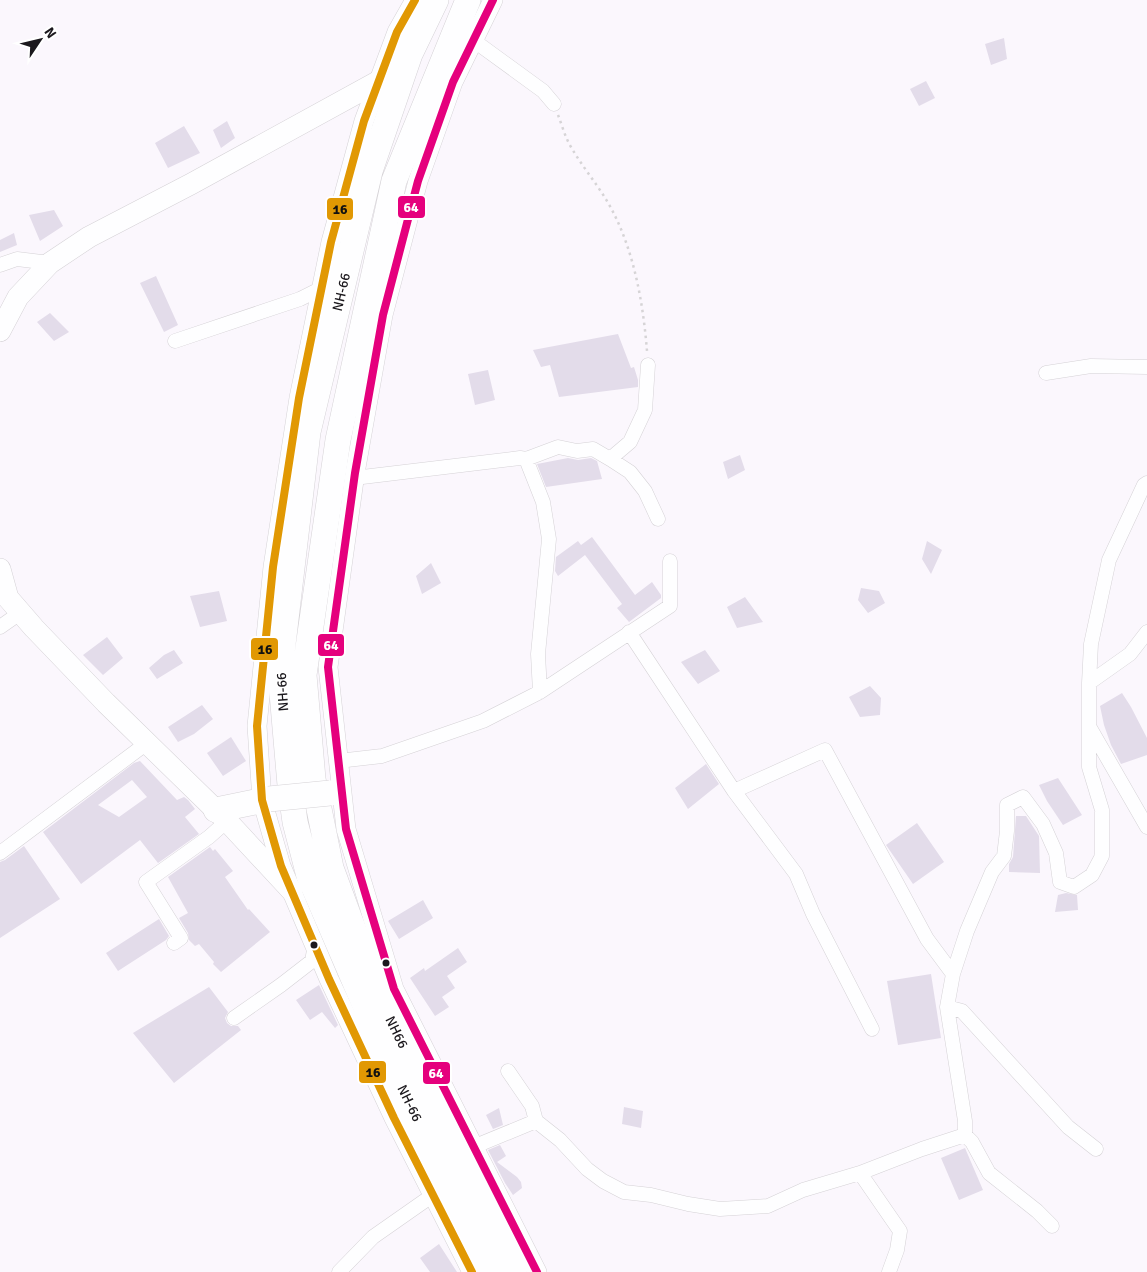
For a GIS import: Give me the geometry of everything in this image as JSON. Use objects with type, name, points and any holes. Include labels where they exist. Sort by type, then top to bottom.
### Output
[{"type":"highway","name":"NH-66","points":[[436,0],[410,54],[370,171],[308,432],[280,670],[295,822],[309,876],[376,1033],[491,1272]]},
{"type":"highway","name":"NH66","points":[[468,0],[394,181],[338,440],[304,674],[328,788],[331,868],[370,974],[514,1272]]},
{"type":"highway","points":[[221,816],[266,800],[328,788]]},
{"type":"main road","points":[[0,331],[18,297],[50,263],[89,238],[379,81]]},
{"type":"main road","points":[[0,569],[9,603],[106,703],[221,816],[292,891]]},
{"type":"street","points":[[415,0],[398,32],[364,121],[331,242],[299,398],[273,567],[257,726],[266,800],[281,866],[329,979],[390,1109],[472,1272]]},
{"type":"street","name":"NH66","points":[[493,0],[453,82],[418,182],[383,315],[354,478],[328,667],[338,760],[328,788],[346,829],[394,989],[472,1147],[537,1272]]},
{"type":"street","points":[[473,40],[543,91],[554,104]]},
{"type":"street","points":[[0,265],[17,259],[50,263]]},
{"type":"street","points":[[175,341],[300,298],[322,288]]},
{"type":"street","points":[[610,459],[630,442],[645,410],[648,365]]},
{"type":"street","points":[[1046,373],[1091,366],[1147,367]]},
{"type":"street","points":[[354,478],[520,458],[526,459],[558,446],[578,451],[593,449],[630,472],[645,490],[658,519]]},
{"type":"street","points":[[526,459],[543,502],[549,539],[538,654],[540,692]]},
{"type":"street","points":[[1052,1226],[1037,1211],[989,1173],[972,1142],[966,1135],[947,1007],[954,974],[967,931],[992,872],[1004,856],[1007,831],[1007,805],[1023,797],[1044,824],[1056,852],[1060,882],[1074,887],[1092,875],[1102,856],[1102,810],[1088,767],[1091,644],[1110,560],[1144,485],[1147,483]]},
{"type":"street","points":[[338,760],[382,756],[391,753],[483,721],[540,692],[670,606],[670,561]]},
{"type":"street","points":[[0,627],[9,603]]},
{"type":"street","points":[[629,632],[734,791],[796,874],[813,914],[872,1030]]},
{"type":"street","points":[[1089,683],[1130,654],[1147,632]]},
{"type":"street","points":[[1088,726],[1147,827]]},
{"type":"street","points":[[0,853],[147,743]]},
{"type":"street","points":[[734,791],[825,750],[926,939],[954,974]]},
{"type":"street","points":[[174,943],[181,938],[146,882],[209,836],[221,816]]},
{"type":"street","points":[[234,1018],[312,961],[315,945]]},
{"type":"street","points":[[947,1007],[962,1012],[1068,1128],[1096,1149]]},
{"type":"street","points":[[508,1071],[532,1106],[536,1121],[560,1140],[587,1169],[602,1181],[624,1192],[651,1195],[712,1208],[768,1206],[803,1190],[860,1173],[922,1149],[966,1135]]},
{"type":"street","points":[[472,1147],[536,1121]]},
{"type":"street","points":[[860,1173],[900,1230],[897,1250],[890,1272]]},
{"type":"street","points":[[339,1272],[373,1237],[433,1195]]},
{"type":"path","points":[[554,104],[570,145],[598,185],[612,210],[629,250],[643,309],[648,365]]},
{"type":"building","points":[[1004,38],[1007,59],[991,65],[985,44]]},
{"type":"building","points":[[926,81],[935,98],[919,106],[910,89]]},
{"type":"building","points":[[227,121],[235,138],[221,148],[213,130]]},
{"type":"building","points":[[184,126],[200,153],[168,168],[155,143]]},
{"type":"building","points":[[54,210],[63,226],[40,241],[29,215]]},
{"type":"building","points":[[14,233],[17,245],[0,252],[0,240]]},
{"type":"building","points":[[156,276],[178,325],[164,332],[140,283]]},
{"type":"building","points":[[50,313],[69,332],[54,341],[37,322]]},
{"type":"building","points":[[618,334],[631,368],[634,367],[638,387],[559,397],[550,365],[541,367],[533,350]]},
{"type":"building","points":[[488,370],[495,400],[475,405],[468,374]]},
{"type":"building","points":[[740,455],[745,470],[728,479],[723,462]]},
{"type":"building","points":[[568,458],[578,460],[591,458],[597,461],[602,479],[546,487],[537,464]]},
{"type":"building","points":[[592,537],[635,595],[652,582],[661,595],[661,598],[629,622],[617,608],[622,604],[585,555],[558,576],[555,571],[556,557],[578,541],[581,545]]},
{"type":"building","points":[[927,541],[942,550],[931,574],[922,559]]},
{"type":"building","points":[[431,563],[441,583],[422,594],[416,576]]},
{"type":"building","points":[[861,588],[879,591],[885,603],[868,613],[858,600]]},
{"type":"building","points":[[219,591],[227,621],[200,627],[190,596]]},
{"type":"building","points":[[745,597],[763,622],[737,628],[727,607]]},
{"type":"building","points":[[107,637],[123,658],[103,675],[83,655]]},
{"type":"building","points":[[174,650],[183,663],[157,679],[149,668],[164,655]]},
{"type":"building","points":[[705,650],[720,671],[698,684],[681,662]]},
{"type":"building","points":[[870,686],[881,698],[880,715],[860,717],[849,697]]},
{"type":"building","points":[[1122,693],[1147,738],[1147,755],[1121,764],[1111,745],[1100,706]]},
{"type":"building","points":[[202,705],[213,719],[194,734],[178,742],[168,727]]},
{"type":"building","points":[[231,737],[246,761],[223,776],[207,753]]},
{"type":"building","points":[[140,761],[177,800],[184,797],[188,800],[195,809],[185,817],[199,834],[158,863],[140,840],[81,884],[43,832],[134,763]],"holes":[[[132,780],[147,797],[119,817],[98,805]]]},
{"type":"building","points":[[706,764],[719,784],[688,809],[675,788]]},
{"type":"building","points":[[1058,778],[1082,815],[1063,825],[1039,785]]},
{"type":"building","points":[[1016,816],[1026,816],[1039,836],[1040,873],[1009,872],[1009,864],[1013,857]]},
{"type":"building","points":[[917,823],[944,862],[913,884],[886,845]]},
{"type":"building","points":[[24,846],[60,899],[0,938],[0,862]]},
{"type":"building","points":[[210,847],[213,851],[215,849],[233,871],[225,877],[248,910],[270,932],[221,972],[199,944],[195,946],[189,940],[188,933],[179,918],[188,913],[168,877]]},
{"type":"building","points":[[1066,893],[1077,895],[1078,910],[1055,912],[1058,895]]},
{"type":"building","points":[[423,900],[433,918],[399,939],[388,921]]},
{"type":"building","points":[[159,919],[169,936],[166,940],[118,971],[106,953]]},
{"type":"building","points":[[458,948],[467,962],[447,976],[455,988],[442,997],[449,1007],[435,1016],[410,978],[424,968],[425,971]]},
{"type":"building","points":[[931,974],[941,1038],[898,1045],[887,981]]},
{"type":"building","points":[[319,985],[338,1025],[335,1028],[322,1012],[310,1020],[296,1000]]},
{"type":"building","points":[[209,987],[228,1012],[225,1018],[227,1023],[231,1026],[238,1026],[241,1030],[174,1083],[133,1033]]},
{"type":"building","points":[[624,1107],[643,1111],[641,1128],[622,1124]]},
{"type":"building","points":[[499,1108],[503,1125],[493,1129],[486,1115]]},
{"type":"building","points":[[500,1145],[506,1156],[497,1162],[521,1182],[522,1188],[513,1195],[488,1150]]},
{"type":"building","points":[[965,1148],[983,1190],[959,1200],[941,1158]]},
{"type":"building","points":[[439,1244],[457,1272],[430,1272],[420,1258]]},
{"type":"transit line","name":"16","points":[[415,0],[397,32],[364,121],[331,242],[299,398],[273,567],[257,726],[262,800],[281,866],[329,979],[394,1118],[472,1272]]},
{"type":"transit line","name":"64","points":[[493,0],[453,82],[418,181],[383,315],[355,473],[328,667],[346,829],[394,989],[537,1272]]}]
